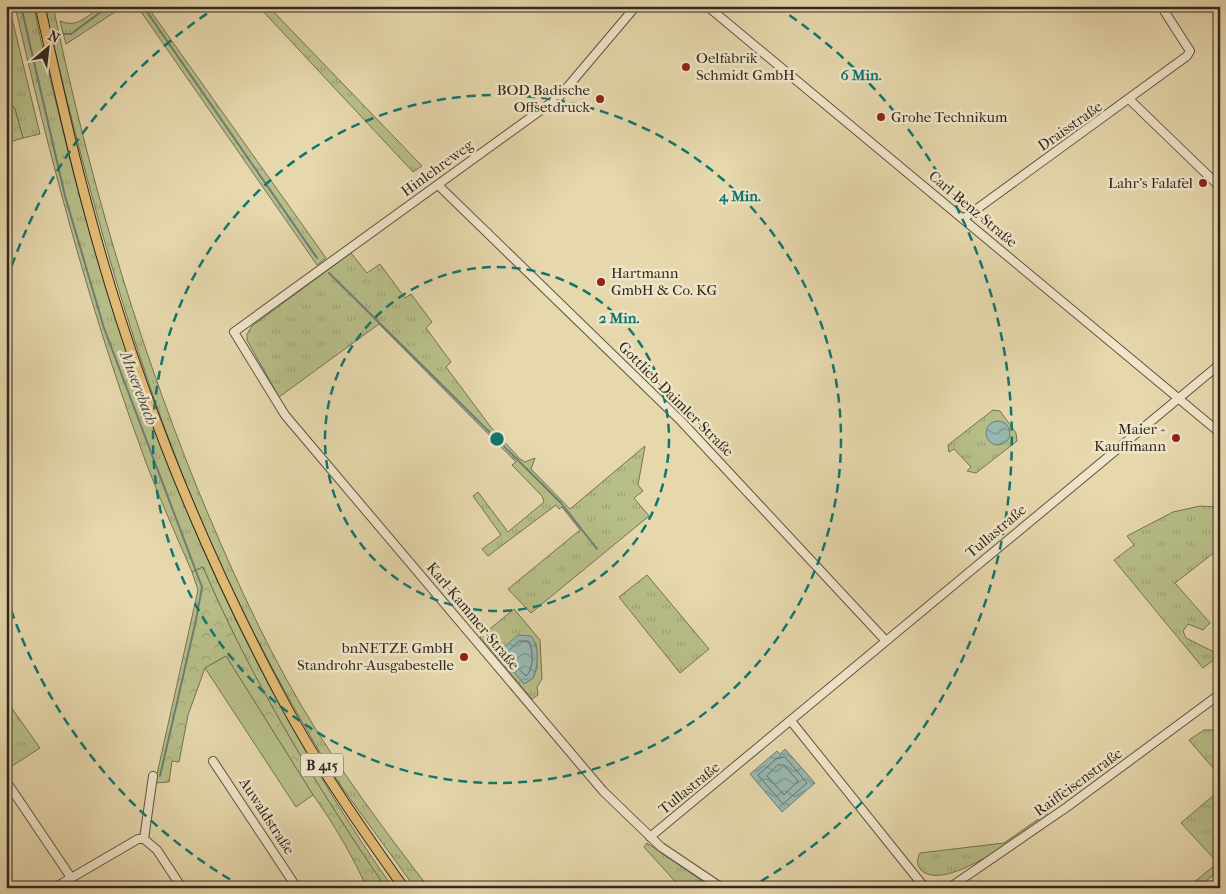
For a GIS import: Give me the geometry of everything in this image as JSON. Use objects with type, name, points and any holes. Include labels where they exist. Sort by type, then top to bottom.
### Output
[{"type":"main road","name":"B 415","points":[[40,6],[88,209],[145,390],[183,488],[237,611],[287,708],[335,787],[404,888]]},
{"type":"street","name":"Hinlehreweg","points":[[234,332],[559,97],[636,6]]},
{"type":"street","name":"Carl-Benz-Straße","points":[[707,6],[1220,433]]},
{"type":"street","name":"Draisstraße","points":[[964,219],[1130,100],[1187,56],[1190,51],[1161,6]]},
{"type":"street","points":[[1130,100],[1220,187]]},
{"type":"street","name":"Gottlieb-Daimler-Straße","points":[[438,185],[681,421],[886,641]]},
{"type":"street","name":"Karl-Kammer-Straße","points":[[234,332],[285,415],[603,791],[661,847],[722,888]]},
{"type":"street","name":"Tullastraße","points":[[650,837],[1220,364]]},
{"type":"street","name":"Raiffeisenstraße","points":[[950,888],[1067,807],[1220,694]]},
{"type":"street","points":[[791,721],[926,888]]},
{"type":"street","name":"Auwaldstraße","points":[[213,761],[298,888]]},
{"type":"street","points":[[144,839],[153,776]]},
{"type":"street","points":[[6,781],[70,876]]},
{"type":"street","points":[[54,888],[70,876],[138,839],[144,839],[157,850],[182,888]]},
{"type":"green space","points":[[6,6],[9,6],[40,134],[23,138],[15,109],[6,97]]},
{"type":"green space","points":[[15,6],[34,6],[61,123],[88,225],[118,325],[152,424],[191,521],[234,616],[282,709],[335,800],[393,888],[386,888],[310,772],[242,651],[203,567],[192,572],[165,509],[146,462],[103,338],[56,173]]},
{"type":"green space","points":[[44,6],[53,6],[81,129],[132,308],[173,426],[220,541],[258,624],[301,705],[362,798],[429,888],[415,888],[341,786],[266,656],[227,579],[193,500],[162,420],[134,338],[86,173]]},
{"type":"green space","points":[[102,6],[124,6],[66,44],[60,21],[66,23],[77,22]]},
{"type":"green space","points":[[137,6],[147,6],[326,258],[317,265]]},
{"type":"green space","points":[[258,6],[268,6],[422,166],[413,172]]},
{"type":"green space","points":[[6,97],[15,109],[23,138],[6,143]]},
{"type":"green space","points":[[351,253],[367,273],[380,264],[405,298],[411,294],[432,322],[426,328],[451,362],[446,367],[490,426],[520,459],[525,462],[535,458],[531,469],[570,509],[645,446],[638,485],[643,491],[634,498],[649,516],[531,613],[508,589],[580,530],[562,507],[559,509],[556,505],[488,556],[482,549],[501,535],[473,496],[478,492],[508,532],[544,502],[542,496],[512,465],[516,462],[379,324],[279,397],[247,340],[247,334],[252,326]]},
{"type":"green space","points":[[993,410],[1000,411],[1016,433],[1017,441],[976,473],[967,471],[971,467],[954,449],[949,452],[948,445]]},
{"type":"green space","points":[[1200,506],[1220,507],[1220,557],[1215,552],[1175,583],[1210,623],[1203,630],[1188,624],[1183,631],[1186,638],[1220,655],[1203,668],[1114,560],[1134,545],[1127,536],[1173,512]]},
{"type":"green space","points":[[203,567],[242,651],[264,692],[310,772],[386,888],[367,888],[335,828],[226,656],[205,668],[188,715],[179,762],[172,761],[169,782],[155,783],[198,590],[192,572]]},
{"type":"green space","points":[[647,575],[709,649],[680,673],[619,597]]},
{"type":"green space","points":[[514,609],[540,640],[542,679],[537,687],[538,695],[532,699],[480,637]],"holes":[[[536,643],[537,668],[533,678],[524,683],[503,660]]]},
{"type":"green space","points":[[226,656],[313,795],[296,807],[205,668]]},
{"type":"green space","points":[[6,700],[40,748],[6,770]]},
{"type":"green space","points":[[1204,730],[1220,730],[1220,776],[1189,740]]},
{"type":"green space","points":[[1220,790],[1220,861],[1218,863],[1181,823]]},
{"type":"green space","points":[[1047,813],[1049,816],[1005,846],[966,867],[948,874],[932,875],[921,870],[918,866],[920,853],[1004,843]]},
{"type":"green space","points":[[647,843],[701,880],[697,888],[681,888],[644,847]]},
{"type":"green space","points":[[1220,861],[1220,869],[1198,888],[1187,888]]},
{"type":"water","points":[[998,421],[1006,425],[1010,433],[1006,441],[998,445],[990,441],[986,433],[990,425]]},
{"type":"water","points":[[518,635],[531,636],[537,651],[537,662],[533,678],[524,684],[503,659],[501,650]]},
{"type":"water","points":[[785,749],[815,783],[782,812],[750,774],[777,751],[780,754]]},
{"type":"waterway","name":"Muserebach","points":[[21,6],[65,196],[104,328],[202,587],[160,776]]},
{"type":"waterway","points":[[60,34],[71,34],[109,6]]},
{"type":"waterway","points":[[143,6],[317,258]]},
{"type":"waterway","points":[[329,273],[561,503],[597,549]]},
{"type":"place","name":"Oelfabrik Schmidt GmbH","points":[[686,67]]},
{"type":"place","name":"BOD Badische Offsetdruck","points":[[600,99]]},
{"type":"place","name":"Grohe Technikum","points":[[881,117]]},
{"type":"place","name":"Lahr's Falafel","points":[[1203,183]]},
{"type":"place","name":"Hartmann GmbH & Co. KG","points":[[601,282]]},
{"type":"place","name":"Maier + Kauffmann","points":[[1176,438]]},
{"type":"place","name":"bnNETZE GmbH Standrohr-Ausgabestelle","points":[[464,657]]}]
